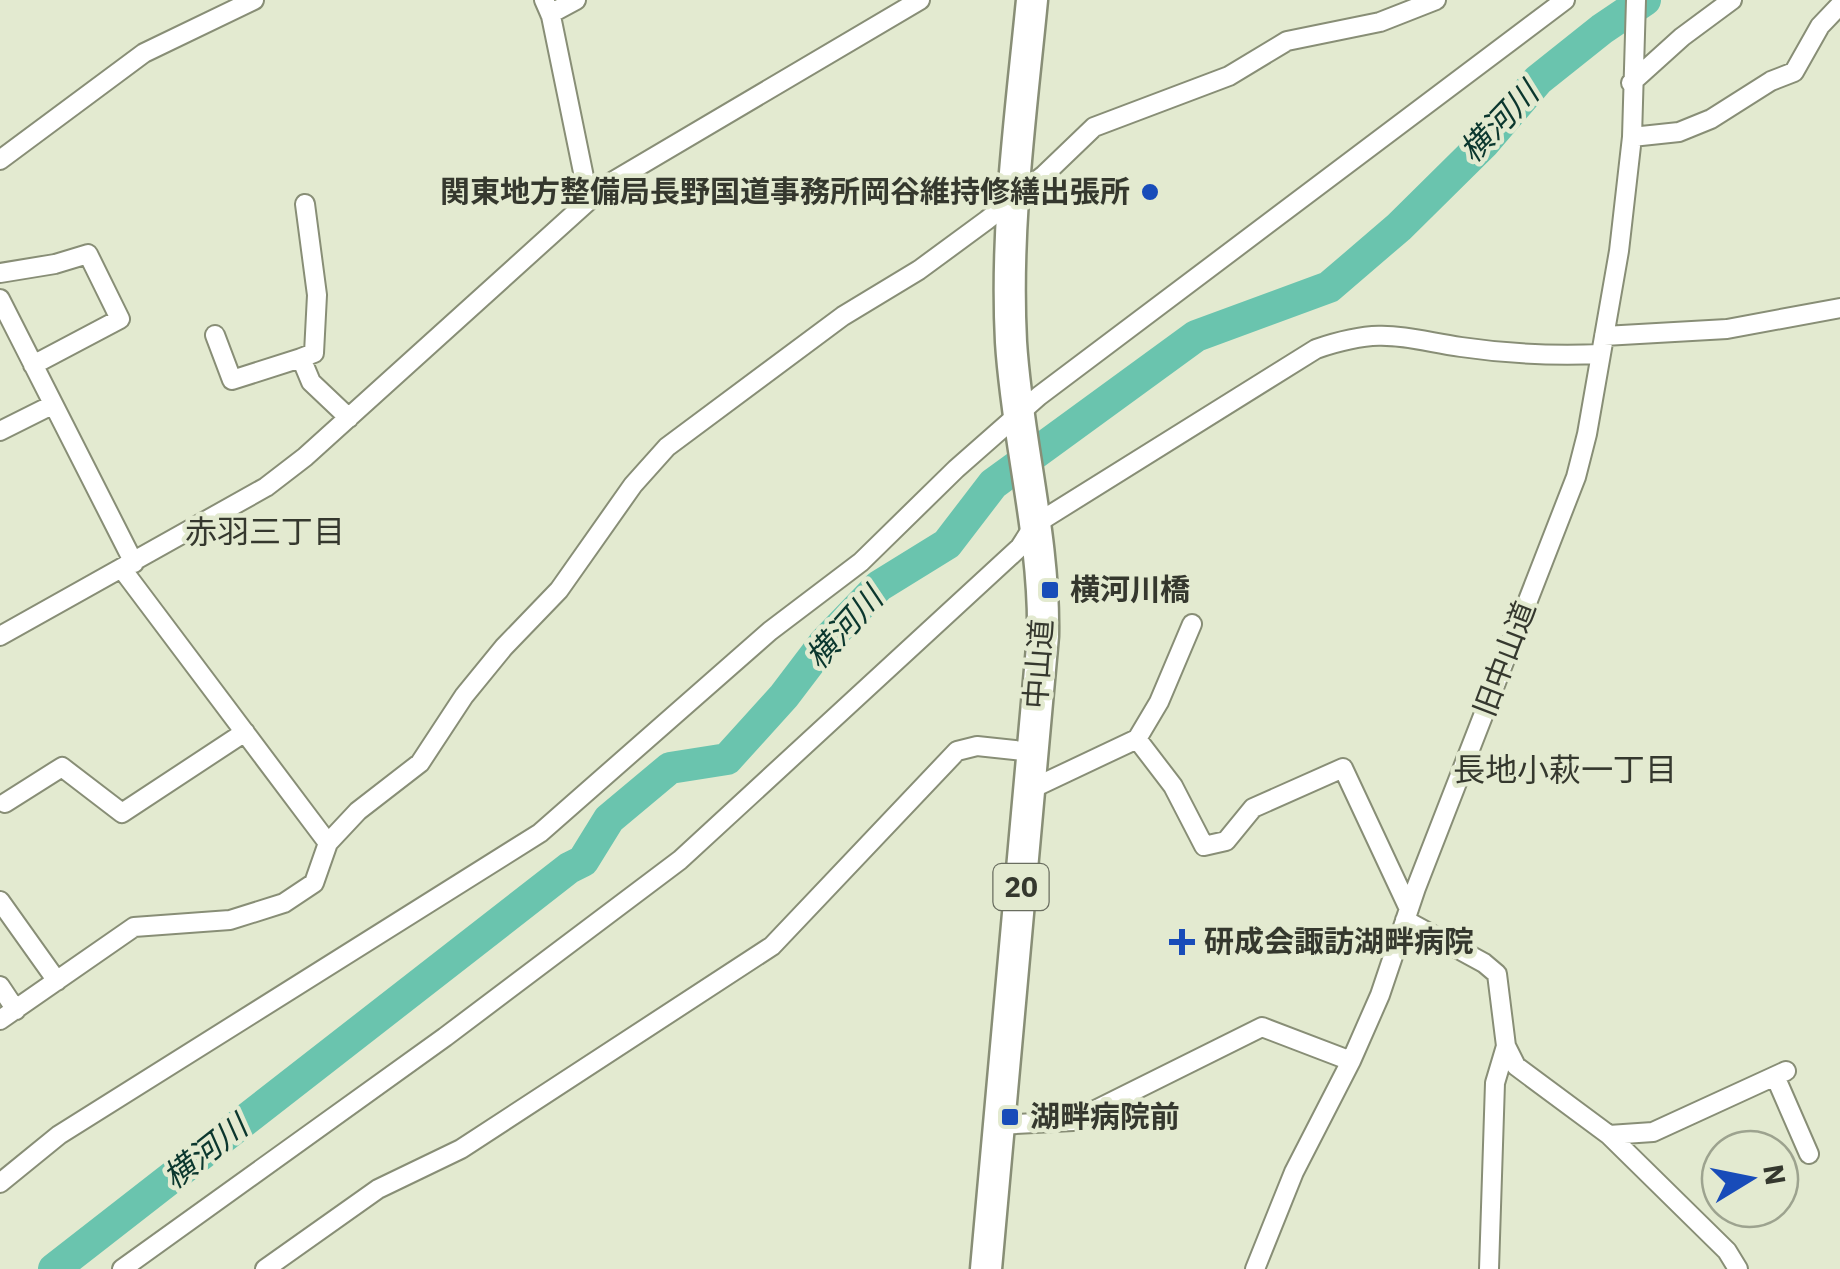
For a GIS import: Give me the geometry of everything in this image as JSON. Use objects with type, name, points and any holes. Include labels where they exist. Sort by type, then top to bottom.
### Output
[{"type":"highway","name":"中山道","points":[[986,1269],[1043,636],[1044,587],[1017,420],[1011,337],[1012,197],[1032,0]]},
{"type":"street","points":[[0,160],[144,54],[254,0]]},
{"type":"street","points":[[576,0],[547,7],[584,177],[596,194]]},
{"type":"street","points":[[0,636],[266,487],[349,418],[596,194],[920,0]]},
{"type":"street","points":[[0,986],[8,1015],[134,928],[230,920],[284,903],[314,883],[328,843],[358,811],[420,763],[464,696],[559,590],[633,486],[667,446],[843,316],[919,270],[987,220],[1044,175],[1094,127],[1228,76],[1288,41],[1380,22],[1436,0]]},
{"type":"street","points":[[0,1183],[59,1135],[540,833],[770,630],[861,562],[890,530],[1049,388],[1565,0]]},
{"type":"street","name":"旧中山道","points":[[1255,1269],[1294,1172],[1380,995],[1407,914],[1576,477],[1619,251],[1632,137],[1636,0]]},
{"type":"street","points":[[1632,79],[1732,0]]},
{"type":"street","points":[[1632,137],[1679,132],[1711,119],[1794,72],[1820,26],[1840,5]]},
{"type":"street","points":[[215,335],[232,380],[314,353],[317,294],[305,204]]},
{"type":"street","points":[[0,273],[56,264],[88,254],[120,319],[33,365]]},
{"type":"street","points":[[0,299],[128,566],[244,732],[328,843]]},
{"type":"street","points":[[122,1269],[445,1037],[680,860],[1020,547],[1032,515],[1316,349],[1342,340],[1385,334],[1537,354],[1726,330],[1840,308]]},
{"type":"street","points":[[301,358],[311,382],[349,418]]},
{"type":"street","points":[[0,431],[52,406]]},
{"type":"street","points":[[1030,790],[1137,739],[1159,702],[1192,624]]},
{"type":"street","points":[[4,803],[62,767],[122,814],[244,732]]},
{"type":"street","points":[[1137,739],[1173,786],[1204,846],[1226,840],[1253,808],[1343,768],[1407,914],[1497,974],[1506,1046],[1516,1066],[1608,1134],[1727,1251],[1738,1269]]},
{"type":"street","points":[[264,1269],[378,1189],[461,1149],[772,946],[958,751],[978,746],[1033,752]]},
{"type":"street","points":[[0,901],[58,981]]},
{"type":"street","points":[[999,1124],[1073,1122],[1262,1027],[1351,1061]]},
{"type":"street","points":[[1489,1269],[1494,1083],[1506,1046]]},
{"type":"street","points":[[1608,1134],[1652,1132],[1780,1074],[1809,1154]]},
{"type":"waterway","name":"横河川","points":[[54,1269],[569,868],[583,861],[609,819],[670,768],[727,759],[784,696],[825,642],[879,586],[947,544],[993,484],[1196,336],[1329,287],[1399,227],[1484,143],[1538,80],[1645,0]]},
{"type":"place","name":"関東地方整備局長野国道事務所岡谷維持修繕出張所","points":[[1150,192]]},
{"type":"place","name":"横河川橋","points":[[1050,590]]},
{"type":"place","name":"研成会諏訪湖畔病院","points":[[1182,942]]},
{"type":"place","name":"湖畔病院前","points":[[1010,1117]]},
{"type":"district","name":"赤羽三丁目","points":[[265,532]]},
{"type":"district","name":"長地小萩一丁目","points":[[1565,770]]}]
